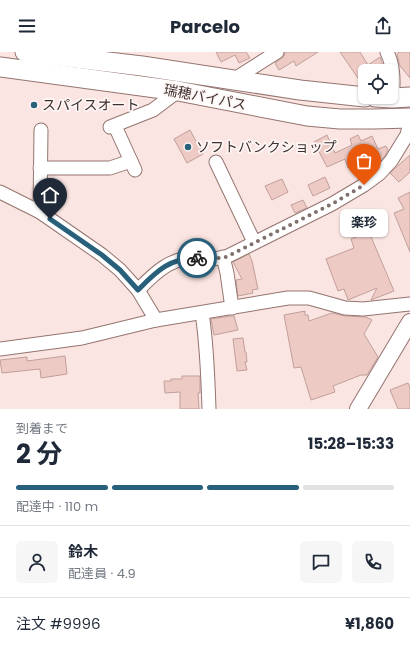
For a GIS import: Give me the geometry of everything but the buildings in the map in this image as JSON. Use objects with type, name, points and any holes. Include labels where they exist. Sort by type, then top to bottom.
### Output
[{"type":"highway","name":"瑞穂バイパス","points":[[24,52],[142,66],[300,90],[358,95]]},
{"type":"highway","name":"瑞穂バイパス","points":[[0,68],[178,90],[307,116],[340,119],[410,118]]},
{"type":"main road","points":[[358,409],[410,322]]},
{"type":"street","points":[[233,80],[277,52]]},
{"type":"street","points":[[387,52],[391,64]]},
{"type":"street","points":[[40,168],[110,168],[133,165],[113,126],[153,110],[178,90]]},
{"type":"street","points":[[138,290],[157,271],[173,262],[190,258],[223,257],[332,204],[364,185],[379,174],[391,161],[407,134],[410,122]]},
{"type":"street","points":[[40,212],[41,130]]},
{"type":"street","points":[[216,162],[254,242]]},
{"type":"street","points":[[0,192],[40,212],[102,255],[120,270],[138,290],[156,320]]},
{"type":"street","points":[[223,257],[232,308]]},
{"type":"street","points":[[0,349],[82,338],[156,320],[288,298],[309,298],[346,308],[363,310],[410,304]]},
{"type":"street","points":[[202,313],[208,373],[209,409]]},
{"type":"way so far","points":[[197,258],[226,257],[332,204],[364,185]]},
{"type":"place","name":"スパイスオート","points":[[34,105]]},
{"type":"place","name":"ソフトバンクショップ","points":[[188,147]]},
{"type":"place","name":"楽珍","points":[[364,185]]},
{"type":"route","points":[[50,219],[102,255],[120,270],[138,290],[157,271],[173,262],[197,258]]}]
